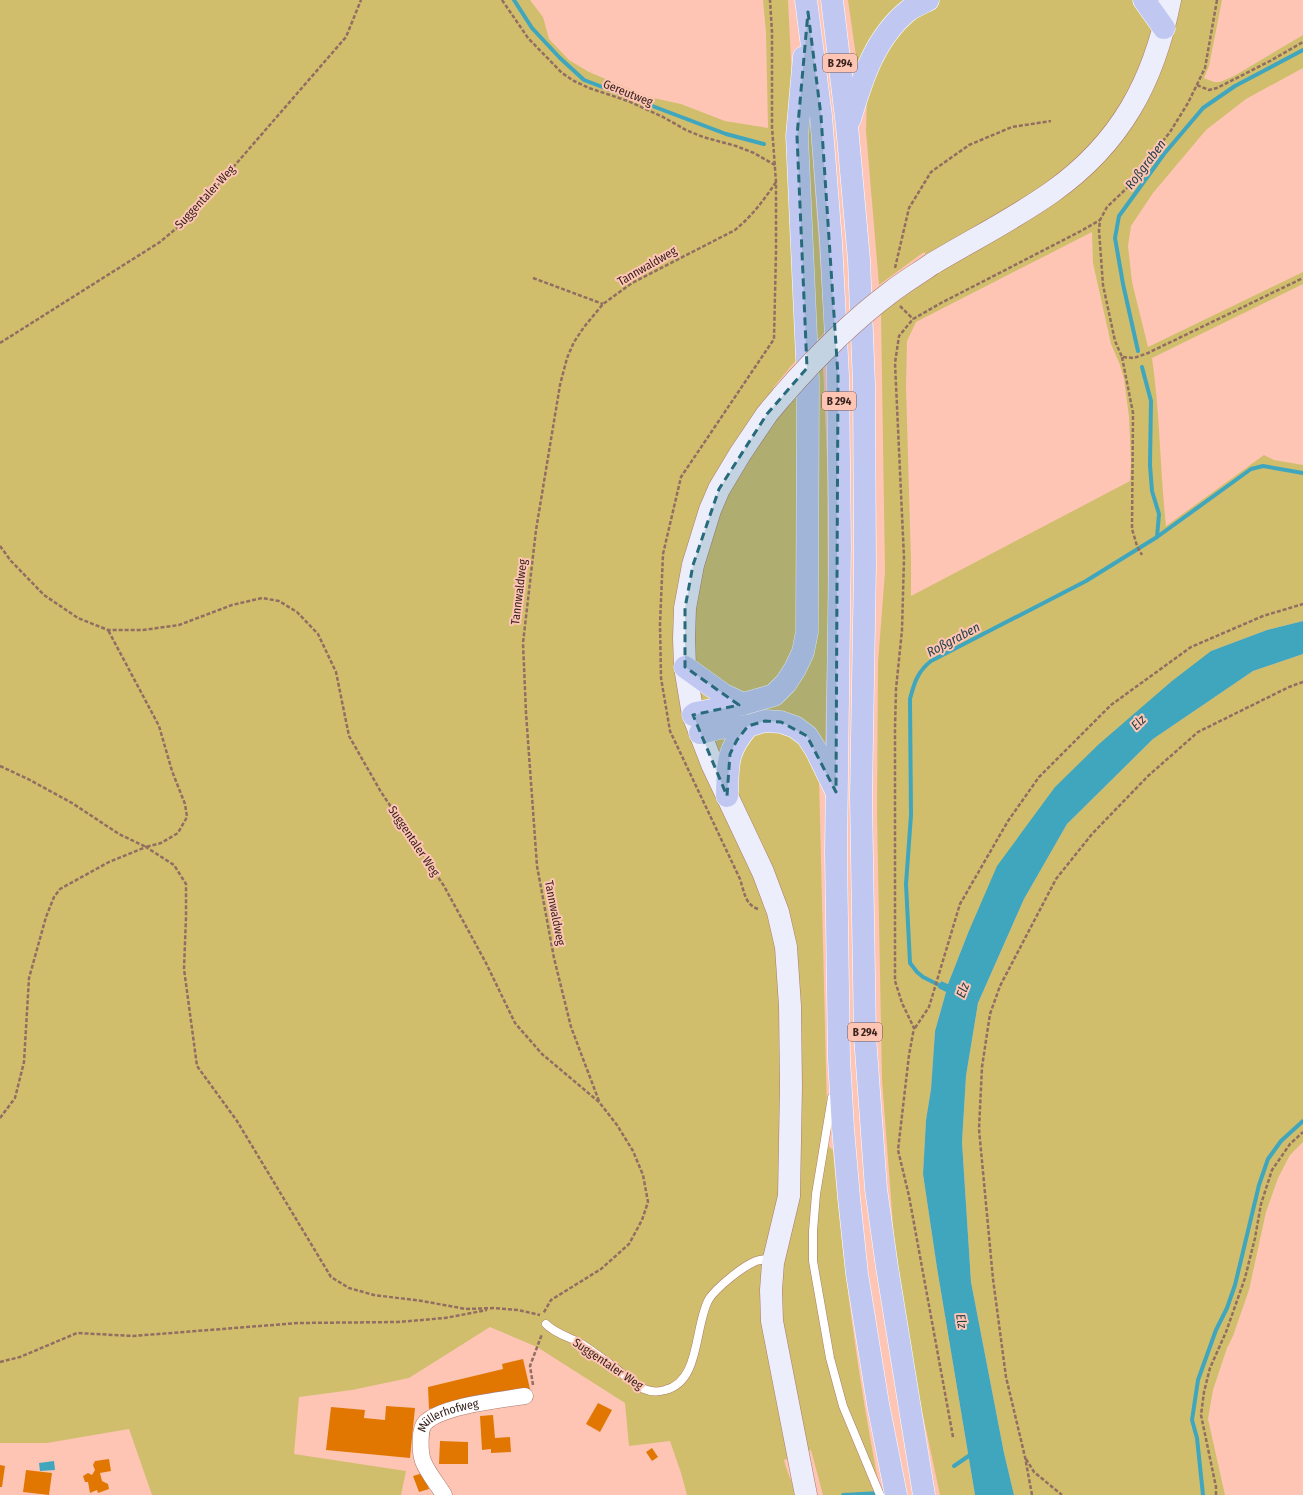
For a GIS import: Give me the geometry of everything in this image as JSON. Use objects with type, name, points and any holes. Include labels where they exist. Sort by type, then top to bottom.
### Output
[{"type":"highway","name":"B 294","points":[[832,0],[847,126],[858,260],[864,384],[865,566],[861,796],[865,1036],[876,1189],[887,1267],[924,1495]]},
{"type":"highway","points":[[847,126],[861,82],[876,49],[890,30],[910,10],[928,0]]},
{"type":"highway","points":[[1144,0],[1164,28]]},
{"type":"highway","name":"B 294","points":[[807,6],[821,116],[831,242],[838,376],[840,545],[836,792],[839,1059],[848,1198],[857,1274],[878,1404],[896,1495]]},
{"type":"highway","points":[[696,724],[696,713],[743,704],[774,695],[786,683],[796,669],[803,652],[807,632],[808,381],[797,136],[807,6]]},
{"type":"highway","points":[[685,667],[724,695],[743,704]]},
{"type":"highway","name":"B 294","points":[[696,724],[719,728],[748,726],[765,721],[781,722],[795,727],[807,736],[816,750],[836,792]]},
{"type":"highway","points":[[727,796],[730,754],[737,740],[748,726]]},
{"type":"street","points":[[805,1489],[772,1321],[770,1290],[773,1263],[789,1196],[791,1086],[790,1006],[786,947],[778,912],[770,890],[696,724],[685,667],[684,638],[685,608],[693,565],[710,510],[719,489],[767,414],[816,358],[852,324],[892,291],[932,264],[1016,216],[1053,192],[1075,174],[1110,140],[1136,100],[1154,60],[1164,28],[1170,0]]},
{"type":"street","name":"Müllerhofweg","points":[[444,1495],[423,1461],[420,1437],[424,1424],[437,1414],[458,1408],[525,1396]]},
{"type":"lane","points":[[839,1059],[816,1194],[813,1231],[813,1261],[830,1358],[843,1406],[880,1495]]},
{"type":"lane","name":"Suggentaler Weg","points":[[546,1324],[550,1328],[594,1352],[617,1368],[635,1384],[653,1392],[663,1391],[673,1388],[686,1375],[693,1359],[700,1323],[709,1299],[719,1287],[733,1276],[754,1262],[766,1259]]},
{"type":"path","name":"Suggentaler Weg","points":[[0,343],[160,242],[190,217],[346,37],[361,0]]},
{"type":"path","name":"Gereutweg","points":[[502,0],[528,38],[562,73],[574,81],[589,88],[628,101],[703,137],[736,146],[754,153],[775,166]]},
{"type":"path","points":[[770,0],[772,32],[772,127],[775,166]]},
{"type":"path","points":[[1142,555],[1137,546],[1132,529],[1133,413],[1122,357],[1115,341],[1103,285],[1099,230],[1100,220],[1107,207],[1128,187],[1170,132],[1188,103],[1205,68],[1217,0]]},
{"type":"path","points":[[1197,85],[1209,90],[1217,88],[1303,42]]},
{"type":"path","points":[[895,269],[909,208],[931,172],[969,145],[1012,128],[1051,121]]},
{"type":"path","name":"Tannwaldweg","points":[[599,1102],[571,1027],[554,958],[537,866],[522,643],[536,530],[560,385],[567,358],[574,342],[603,304],[632,283],[734,230],[753,214],[776,182],[775,166]]},
{"type":"path","points":[[914,1028],[902,1003],[895,981],[894,846],[896,688],[902,630],[904,558],[895,363],[899,336],[912,319],[941,302],[1100,220]]},
{"type":"path","points":[[533,278],[603,304]]},
{"type":"path","points":[[1122,357],[1134,358],[1148,353],[1303,278]]},
{"type":"path","points":[[899,306],[912,319]]},
{"type":"path","name":"Suggentaler Weg","points":[[0,546],[11,561],[44,595],[78,618],[108,630],[143,630],[178,625],[232,605],[262,598],[278,601],[297,612],[318,634],[336,672],[349,736],[381,792],[444,886],[486,963],[515,1023],[542,1054],[599,1102],[617,1125],[633,1151],[643,1175],[648,1202],[642,1220],[629,1244],[600,1269],[551,1300],[543,1315],[518,1310],[494,1308]]},
{"type":"path","points":[[953,1437],[909,1196],[898,1150],[914,1028],[929,1007],[960,904],[1008,821],[1039,776],[1111,705],[1191,647],[1263,616],[1303,604]]},
{"type":"path","points":[[0,1118],[15,1098],[24,1062],[29,978],[46,917],[54,898],[60,889],[109,862],[146,847],[161,843],[178,833],[187,817],[185,804],[172,771],[160,726],[108,630]]},
{"type":"path","points":[[1032,1495],[1025,1457],[1006,1377],[993,1279],[979,1129],[982,1067],[990,1014],[1000,986],[1056,879],[1092,834],[1148,776],[1198,732],[1289,686],[1303,682]]},
{"type":"path","points":[[0,766],[28,779],[72,803],[119,834],[146,847],[174,864],[186,884],[184,969],[197,1066],[237,1121],[331,1278],[349,1288],[374,1295],[422,1301],[466,1309],[494,1308]]},
{"type":"path","points":[[1216,1495],[1216,1488],[1201,1415],[1204,1392],[1210,1368],[1232,1317],[1245,1278],[1255,1238],[1261,1204],[1272,1170],[1290,1144],[1303,1132]]},
{"type":"path","points":[[0,1362],[20,1357],[77,1334],[133,1336],[298,1323],[398,1322],[446,1318],[494,1308]]},
{"type":"path","points":[[525,1396],[534,1393],[530,1366],[546,1324]]},
{"type":"path","points":[[1025,1457],[1034,1472],[1062,1495]]},
{"type":"highlighted area","points":[[808,12],[821,116],[838,376],[836,792],[807,736],[781,722],[765,721],[748,726],[737,740],[730,754],[727,796],[693,715],[739,705],[685,667],[685,608],[693,565],[719,489],[767,414],[807,368],[797,136]]},
{"type":"shaded area","points":[[0,0],[530,0],[543,17],[549,39],[569,60],[589,72],[649,97],[681,104],[725,121],[768,128],[766,32],[763,0],[788,0],[794,122],[810,121],[825,332],[792,365],[773,388],[783,395],[823,365],[827,459],[828,619],[825,747],[819,777],[827,1110],[822,1141],[833,1150],[841,1236],[852,1323],[865,1409],[881,1495],[823,1495],[811,1450],[784,1460],[796,1495],[687,1495],[670,1441],[629,1446],[625,1403],[537,1347],[490,1327],[409,1378],[352,1390],[299,1397],[294,1454],[406,1471],[401,1495],[152,1495],[129,1429],[47,1443],[0,1443]]},
{"type":"shaded area","points":[[848,0],[1222,0],[1209,66],[1204,78],[1214,82],[1220,82],[1234,76],[1303,35],[1303,68],[1246,99],[1206,130],[1153,193],[1131,226],[1128,246],[1132,282],[1148,347],[1303,272],[1303,284],[1152,358],[1157,400],[1166,526],[1264,455],[1274,460],[1303,465],[1303,621],[1267,630],[1211,651],[968,933],[948,984],[941,981],[938,988],[946,992],[935,1031],[931,1089],[926,1120],[923,1174],[937,1268],[975,1495],[940,1495],[912,1364],[894,1238],[882,1080],[877,813],[878,663],[885,572],[881,313],[938,273],[924,252],[879,285],[866,131],[867,95],[862,63],[857,63]],"holes":[[[1092,232],[1093,263],[1111,344],[1124,379],[1129,417],[1131,462],[1130,481],[911,596],[906,386],[907,341],[916,322]]]},
{"type":"shaded area","points":[[1303,654],[1303,1142],[1290,1155],[1278,1178],[1266,1212],[1249,1290],[1213,1390],[1208,1419],[1225,1495],[1014,1495],[1004,1453],[971,1282],[962,1142],[966,1076],[978,1003],[1024,899],[1067,824],[1153,739],[1253,671]]},
{"type":"water","name":"Elz","points":[[1303,621],[1303,654],[1253,671],[1153,739],[1067,824],[1024,899],[978,1003],[966,1076],[962,1142],[971,1282],[1004,1453],[1014,1495],[975,1495],[937,1268],[923,1174],[926,1120],[931,1089],[935,1031],[946,992],[938,988],[941,981],[948,984],[997,866],[1055,787],[1099,744],[1172,681],[1211,651],[1267,630]]},
{"type":"water","points":[[54,1461],[55,1470],[40,1471],[39,1463]]},
{"type":"building","points":[[523,1359],[530,1389],[509,1394],[508,1390],[429,1409],[428,1387],[503,1369],[502,1364]]},
{"type":"building","points":[[598,1403],[612,1410],[600,1432],[586,1424]]},
{"type":"building","points":[[386,1406],[415,1408],[410,1458],[326,1450],[331,1407],[365,1410],[364,1418],[385,1420]]},
{"type":"building","points":[[493,1415],[495,1438],[510,1437],[511,1452],[491,1453],[491,1449],[482,1450],[480,1416]]},
{"type":"building","points":[[440,1441],[468,1442],[468,1464],[439,1464]]},
{"type":"building","points":[[652,1448],[658,1457],[652,1461],[646,1452]]},
{"type":"building","points":[[109,1459],[111,1471],[100,1473],[102,1481],[108,1484],[109,1489],[98,1493],[97,1490],[90,1493],[88,1482],[85,1482],[83,1476],[88,1473],[92,1475],[95,1470],[93,1465],[95,1461]]},
{"type":"building","points":[[0,1465],[5,1466],[2,1487],[0,1487]]},
{"type":"building","points":[[26,1470],[52,1473],[49,1495],[23,1492]]},
{"type":"building","points":[[423,1473],[429,1489],[419,1492],[413,1476]]},
{"type":"waterway","points":[[514,0],[532,28],[560,58],[584,80],[726,134],[764,144]]},
{"type":"waterway","name":"Roßgraben","points":[[1138,351],[1123,284],[1115,238],[1119,216],[1164,154],[1203,108],[1235,86],[1303,50]]},
{"type":"waterway","name":"Roßgraben","points":[[943,987],[923,977],[910,963],[906,884],[911,815],[910,699],[913,688],[920,673],[931,661],[1086,581],[1157,537],[1159,514],[1152,491],[1150,465],[1151,401],[1142,367]]},
{"type":"waterway","points":[[1157,537],[1251,469],[1263,466],[1303,473]]},
{"type":"waterway","points":[[1203,1495],[1197,1438],[1192,1420],[1198,1380],[1216,1330],[1227,1308],[1235,1285],[1259,1185],[1268,1159],[1281,1141],[1303,1121]]},
{"type":"waterway","points":[[954,1466],[973,1453]]},
{"type":"waterway","points":[[843,1495],[880,1493]]}]
